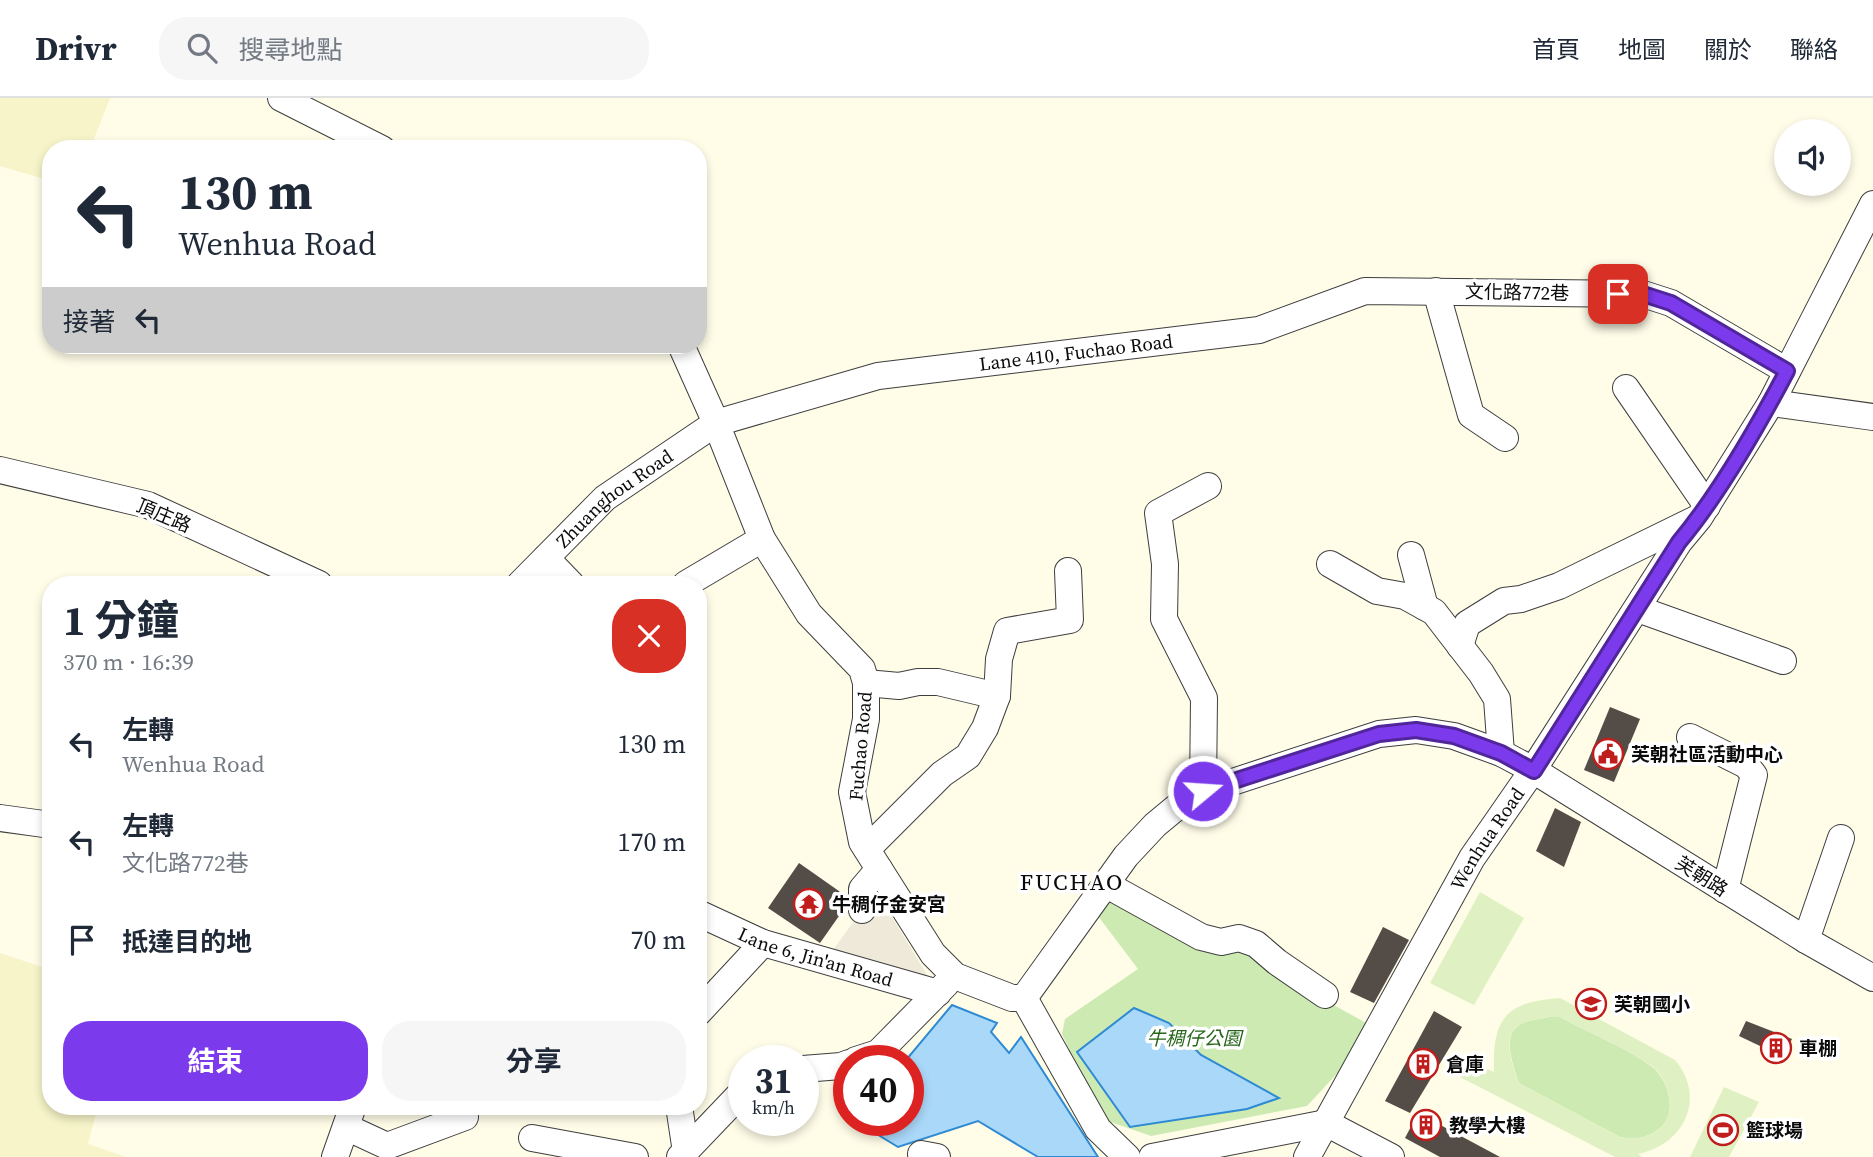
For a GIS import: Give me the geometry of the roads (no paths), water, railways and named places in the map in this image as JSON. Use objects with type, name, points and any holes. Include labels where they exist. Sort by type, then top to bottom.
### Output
[{"type":"street","points":[[281,98],[364,140]]},
{"type":"street","name":"Wenhua Road","points":[[1307,1157],[1472,859],[1534,771],[1771,403],[1873,204]]},
{"type":"street","name":"Lane 410, Fuchao Road","points":[[716,424],[878,376],[1259,330],[1365,291],[1436,291]]},
{"type":"street","points":[[1436,291],[1471,415],[1505,438]]},
{"type":"street","name":"文化路772巷","points":[[1436,291],[1643,294],[1671,303],[1787,371]]},
{"type":"street","name":"Fuchao Road","points":[[685,354],[762,539],[808,614],[862,669],[866,683],[866,719],[852,792],[862,842],[933,954],[946,984],[1012,998],[1024,998]]},
{"type":"street","points":[[1460,646],[1466,624],[1504,601],[1521,600],[1559,586],[1703,512],[1626,388]]},
{"type":"street","points":[[1771,403],[1873,417]]},
{"type":"street","name":"Zhuanghou Road","points":[[528,576],[605,498],[716,424]]},
{"type":"street","name":"頂庄路","points":[[0,470],[148,505],[302,576]]},
{"type":"street","points":[[1203,791],[1204,698],[1164,619],[1165,564],[1158,513],[1208,486]]},
{"type":"street","points":[[700,576],[762,539]]},
{"type":"street","points":[[1411,555],[1425,607]]},
{"type":"street","points":[[546,558],[563,576]]},
{"type":"street","points":[[1331,564],[1377,591],[1405,596],[1434,612],[1481,673],[1497,699],[1501,753]]},
{"type":"street","points":[[862,910],[862,889],[873,859],[942,774],[968,756],[985,728],[997,696],[999,659],[1007,631],[1070,620],[1068,571]]},
{"type":"street","points":[[1638,609],[1783,661]]},
{"type":"street","points":[[866,683],[899,686],[938,682],[997,696]]},
{"type":"street","points":[[1127,1157],[1098,1129],[1024,998],[1126,856],[1155,825],[1190,796],[1379,734],[1416,730],[1454,736],[1501,753],[1534,771]]},
{"type":"street","points":[[1690,737],[1746,765],[1754,775],[1725,890]]},
{"type":"street","name":"芙朝路","points":[[1534,771],[1806,940],[1873,978]]},
{"type":"street","points":[[0,818],[42,824]]},
{"type":"street","points":[[1806,940],[1841,838]]},
{"type":"street","points":[[1107,885],[1201,937],[1221,942],[1239,939],[1256,944],[1325,995]]},
{"type":"street","name":"Lane 6, Jin'an Road","points":[[707,916],[763,943],[946,984]]},
{"type":"street","points":[[707,997],[763,943]]},
{"type":"street","points":[[886,1045],[946,984]]},
{"type":"street","points":[[683,1154],[728,1107]]},
{"type":"street","points":[[680,1115],[683,1154]]},
{"type":"street","points":[[335,1157],[349,1116],[387,1146],[466,1117]]},
{"type":"street","points":[[1152,1157],[1326,1123],[1391,1157]]},
{"type":"street","points":[[532,1138],[635,1157]]},
{"type":"water","points":[[952,1005],[997,1023],[991,1032],[1009,1053],[1021,1037],[1098,1157],[1038,1157],[978,1121],[898,1147],[880,1136],[924,1136],[924,1045],[919,1045]]},
{"type":"water","points":[[1134,1008],[1169,1023],[1201,1055],[1279,1098],[1247,1109],[1130,1127],[1077,1052]]},
{"type":"place","name":"芙朝社區活動中心","points":[[1608,754]]},
{"type":"place","name":"牛稠仔金安宮","points":[[809,904]]},
{"type":"place","name":"芙朝國小","points":[[1591,1004]]},
{"type":"place","name":"車棚","points":[[1776,1048]]},
{"type":"place","name":"倉庫","points":[[1423,1064]]},
{"type":"place","name":"教學大樓","points":[[1426,1125]]},
{"type":"place","name":"籃球場","points":[[1723,1130]]},
{"type":"district","name":"FUCHAO","points":[[1072,882]]},
{"type":"park label","name":"牛稠仔公園","points":[[1194,1038]]}]
